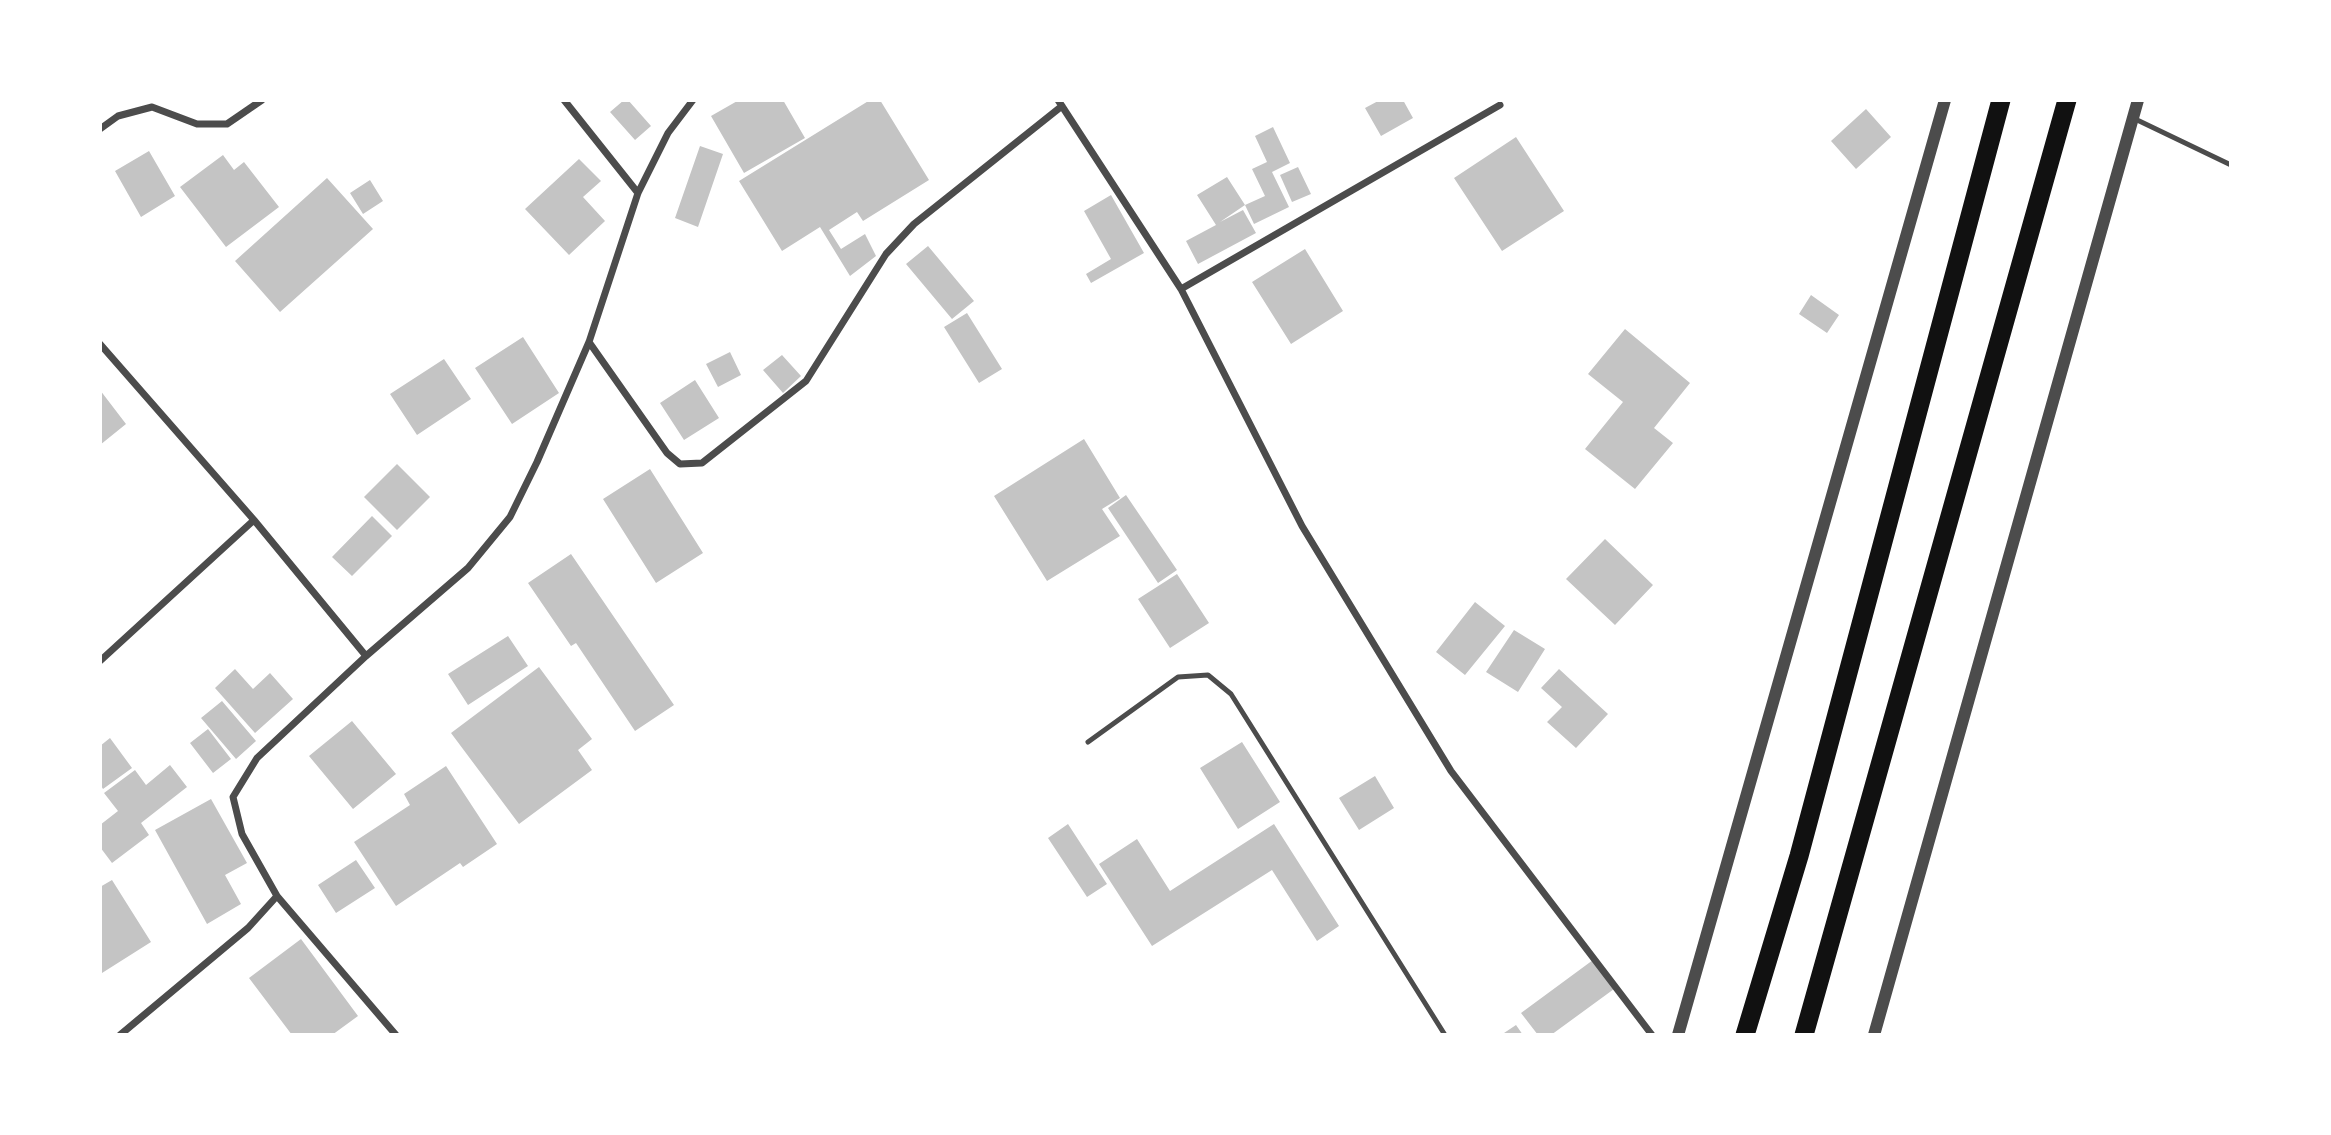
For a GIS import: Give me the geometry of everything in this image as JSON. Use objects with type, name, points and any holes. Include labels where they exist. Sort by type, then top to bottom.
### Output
[{"type":"highway","points":[[1745,1035],[1799,856],[2001,100]]},
{"type":"highway","points":[[1804,1035],[2067,100]]},
{"type":"street","points":[[100,129],[118,116],[152,107],[197,124],[227,124],[262,100]]},
{"type":"street","points":[[564,100],[638,193]]},
{"type":"street","points":[[396,1035],[277,896],[242,834],[233,797],[257,758],[366,656],[468,568],[510,517],[589,342],[638,193],[668,133],[693,100]]},
{"type":"street","points":[[1678,1035],[1945,100]]},
{"type":"street","points":[[1874,1035],[2138,100]]},
{"type":"street","points":[[589,342],[667,453],[680,464],[702,463],[806,381],[886,254],[914,224],[1060,103],[1181,289],[1302,526],[1451,771],[1652,1035]]},
{"type":"street","points":[[1181,289],[1500,105]]},
{"type":"street","points":[[100,344],[254,520],[366,656]]},
{"type":"street","points":[[100,661],[254,520]]},
{"type":"street","points":[[120,1035],[248,928],[277,896]]},
{"type":"lane","points":[[2133,118],[2231,165]]},
{"type":"lane","points":[[1087,742],[1178,677],[1208,675],[1231,694],[1445,1035]]},
{"type":"building","points":[[624,100],[628,100],[651,126],[635,140],[610,112]]},
{"type":"building","points":[[739,100],[783,100],[805,138],[744,173],[711,116]]},
{"type":"building","points":[[870,100],[880,100],[929,180],[863,221],[857,212],[829,230],[841,249],[865,234],[876,256],[850,276],[820,227],[782,251],[739,181]]},
{"type":"building","points":[[1380,100],[1403,100],[1413,118],[1381,136],[1365,108]]},
{"type":"building","points":[[1866,109],[1891,137],[1856,169],[1831,141]]},
{"type":"building","points":[[1273,127],[1290,163],[1272,172],[1289,207],[1254,224],[1245,205],[1265,196],[1252,169],[1267,162],[1255,136]]},
{"type":"building","points":[[1516,137],[1564,211],[1502,251],[1454,178]]},
{"type":"building","points":[[700,146],[723,154],[698,227],[675,218]]},
{"type":"building","points":[[149,151],[175,196],[141,217],[115,171]]},
{"type":"building","points":[[223,155],[234,170],[244,162],[279,207],[226,247],[180,187]]},
{"type":"building","points":[[579,159],[601,181],[583,197],[605,221],[569,255],[525,209]]},
{"type":"building","points":[[1298,167],[1311,194],[1292,202],[1280,175]]},
{"type":"building","points":[[1227,177],[1245,205],[1220,222],[1243,210],[1256,233],[1198,264],[1186,241],[1216,225],[1197,195]]},
{"type":"building","points":[[327,178],[373,229],[280,312],[235,261]]},
{"type":"building","points":[[370,180],[383,201],[363,214],[350,193]]},
{"type":"building","points":[[1111,195],[1144,253],[1091,283],[1086,274],[1111,259],[1084,211]]},
{"type":"building","points":[[928,246],[974,301],[952,319],[906,264]]},
{"type":"building","points":[[1305,249],[1343,311],[1291,344],[1252,282]]},
{"type":"building","points":[[1811,295],[1839,315],[1827,333],[1799,314]]},
{"type":"building","points":[[967,313],[1002,369],[979,383],[944,327]]},
{"type":"building","points":[[1625,329],[1690,383],[1654,428],[1673,443],[1635,489],[1585,449],[1623,402],[1588,374]]},
{"type":"building","points":[[523,337],[559,393],[512,424],[475,368]]},
{"type":"building","points":[[730,352],[741,375],[718,387],[706,364]]},
{"type":"building","points":[[782,355],[801,376],[783,393],[763,370]]},
{"type":"building","points":[[444,359],[471,399],[417,435],[390,394]]},
{"type":"building","points":[[695,380],[719,418],[684,440],[660,403]]},
{"type":"building","points":[[100,390],[126,424],[100,445]]},
{"type":"building","points":[[1084,439],[1120,498],[1102,509],[1120,536],[1047,581],[994,496]]},
{"type":"building","points":[[397,464],[430,497],[397,530],[364,497]]},
{"type":"building","points":[[650,469],[703,553],[656,583],[603,499]]},
{"type":"building","points":[[1126,495],[1177,570],[1158,583],[1108,508]]},
{"type":"building","points":[[372,516],[392,536],[352,576],[332,557]]},
{"type":"building","points":[[1605,539],[1653,585],[1615,625],[1566,579]]},
{"type":"building","points":[[571,554],[674,705],[635,731],[576,643],[571,646],[528,583]]},
{"type":"building","points":[[1177,574],[1209,623],[1170,648],[1138,599]]},
{"type":"building","points":[[1475,602],[1505,626],[1465,675],[1436,652]]},
{"type":"building","points":[[1514,630],[1545,649],[1518,692],[1486,672]]},
{"type":"building","points":[[508,636],[528,666],[468,705],[448,674]]},
{"type":"building","points":[[539,667],[592,739],[578,750],[592,770],[519,824],[451,733]]},
{"type":"building","points":[[235,669],[253,689],[270,673],[293,699],[255,733],[215,688]]},
{"type":"building","points":[[1559,669],[1608,714],[1576,748],[1547,722],[1562,707],[1541,688]]},
{"type":"building","points":[[222,701],[256,741],[236,759],[201,718]]},
{"type":"building","points":[[352,721],[396,774],[353,809],[309,756]]},
{"type":"building","points":[[208,729],[231,759],[213,773],[190,743]]},
{"type":"building","points":[[110,738],[132,768],[103,789],[100,784],[100,746]]},
{"type":"building","points":[[1242,742],[1280,802],[1238,829],[1200,768]]},
{"type":"building","points":[[170,765],[187,787],[141,823],[149,835],[112,863],[100,847],[100,825],[118,811],[104,793],[135,770],[146,785]]},
{"type":"building","points":[[446,766],[497,844],[463,867],[460,863],[396,906],[354,842],[410,805],[404,794]]},
{"type":"building","points":[[1375,776],[1394,808],[1359,830],[1339,798]]},
{"type":"building","points":[[211,799],[247,863],[225,875],[241,904],[207,924],[155,830]]},
{"type":"building","points":[[1068,824],[1107,884],[1087,897],[1048,838]]},
{"type":"building","points":[[1274,824],[1339,926],[1317,941],[1272,870],[1152,946],[1099,864],[1137,839],[1170,891]]},
{"type":"building","points":[[356,860],[375,888],[336,913],[318,885]]},
{"type":"building","points":[[112,880],[151,942],[102,973],[100,887]]},
{"type":"building","points":[[301,939],[358,1016],[332,1035],[292,1035],[249,978]]},
{"type":"building","points":[[1593,960],[1614,989],[1551,1035],[1538,1035],[1521,1013]]},
{"type":"building","points":[[1516,1025],[1523,1035],[1501,1035]]}]
